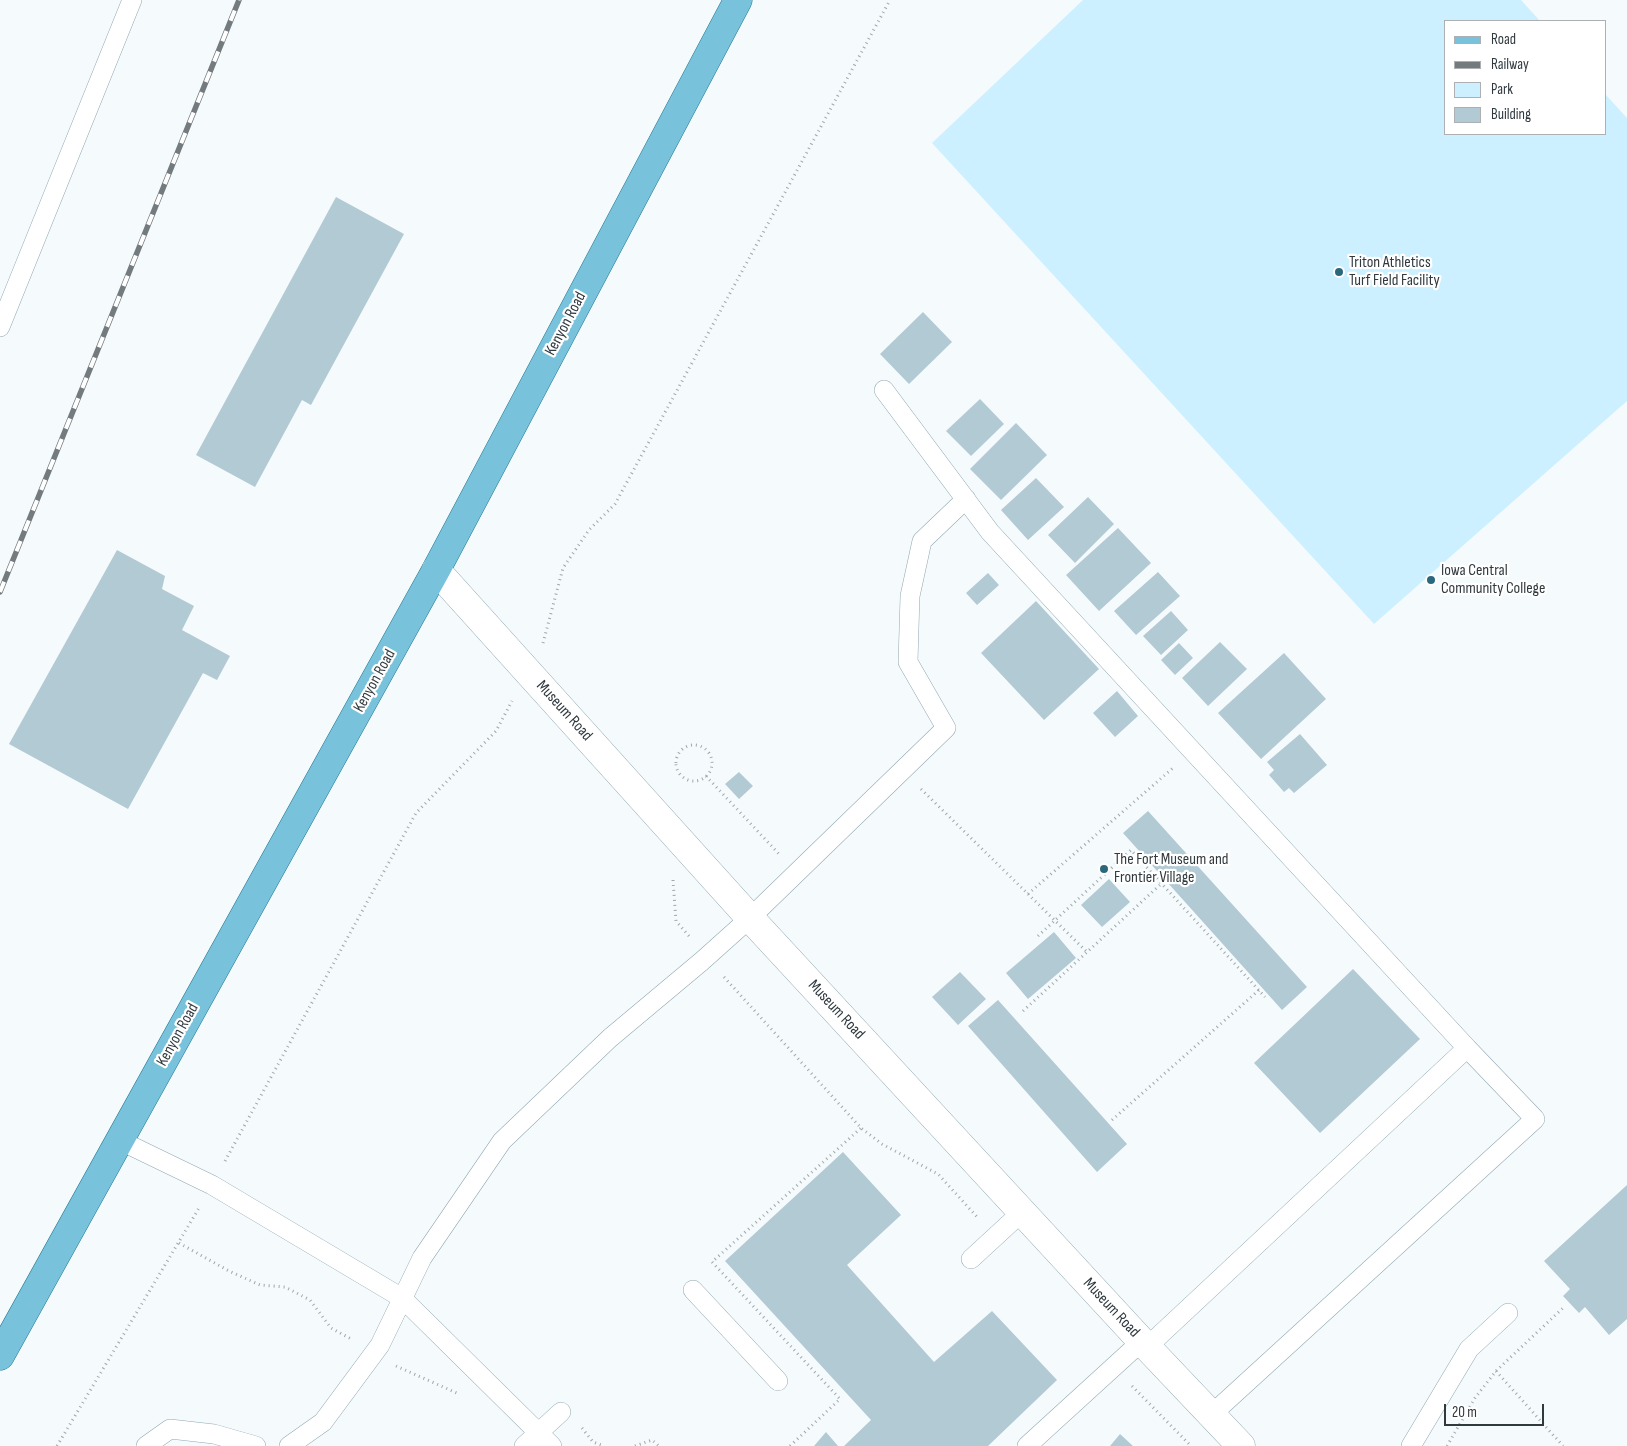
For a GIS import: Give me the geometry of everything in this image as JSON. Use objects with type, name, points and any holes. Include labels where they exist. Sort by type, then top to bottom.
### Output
[{"type":"main road","name":"Kenyon Road","points":[[0,1356],[436,570],[738,0]]},
{"type":"street","name":"Museum Road","points":[[436,570],[750,918],[1144,1344],[1241,1446]]},
{"type":"lane","points":[[0,327],[132,0]]},
{"type":"lane","points":[[884,390],[990,532],[1467,1048],[1535,1119],[1211,1415]]},
{"type":"lane","points":[[289,1446],[323,1422],[380,1345],[422,1258],[502,1141],[610,1038],[750,918],[946,728],[908,662],[910,596],[922,541],[966,499]]},
{"type":"lane","points":[[1028,1446],[1144,1344],[1467,1048]]},
{"type":"lane","points":[[120,1140],[212,1185],[402,1298],[545,1439]]},
{"type":"lane","points":[[971,1259],[1022,1212]]},
{"type":"lane","points":[[693,1290],[778,1381]]},
{"type":"lane","points":[[1411,1446],[1469,1349],[1508,1313]]},
{"type":"lane","points":[[524,1446],[545,1439],[561,1412]]},
{"type":"lane","points":[[146,1446],[170,1430],[214,1434],[256,1446]]},
{"type":"path","points":[[531,675],[545,640],[563,568],[589,530],[615,504],[890,0]]},
{"type":"path","points":[[57,1446],[212,1185],[416,812],[496,731],[513,700],[519,707]]},
{"type":"path","points":[[692,745],[708,752],[712,764],[706,776],[692,781],[681,776],[676,766],[676,760],[681,750],[692,745]]},
{"type":"path","points":[[1028,894],[1193,752]]},
{"type":"path","points":[[902,771],[1087,952]]},
{"type":"path","points":[[706,776],[797,873]]},
{"type":"path","points":[[1038,936],[1130,850],[1265,997]]},
{"type":"path","points":[[672,871],[676,921],[706,957],[861,1128],[882,1144],[938,1174],[995,1237]]},
{"type":"path","points":[[1023,1011],[1161,884]]},
{"type":"path","points":[[1112,1120],[1259,990]]},
{"type":"path","points":[[790,1446],[840,1399],[712,1262],[861,1128]]},
{"type":"path","points":[[1447,1446],[1475,1398],[1496,1372],[1564,1308]]},
{"type":"path","points":[[1496,1372],[1563,1446]]},
{"type":"path","points":[[1125,1392],[1133,1386],[1191,1446]]},
{"type":"path","points":[[635,1446],[652,1440],[659,1446]]},
{"type":"green space","name":"Triton Athletics Turf Field Facility","points":[[1083,0],[1521,0],[1539,20],[1444,20],[1444,135],[1607,135],[1607,96],[1627,118],[1627,401],[1374,624],[932,143]]},
{"type":"building","points":[[336,197],[404,234],[311,405],[302,400],[255,487],[196,455]]},
{"type":"building","points":[[923,312],[952,342],[909,384],[880,354]]},
{"type":"building","points":[[980,399],[1004,424],[971,456],[946,431]]},
{"type":"building","points":[[1016,423],[1047,455],[1001,500],[970,469]]},
{"type":"building","points":[[1036,478],[1064,507],[1028,540],[1001,510]]},
{"type":"building","points":[[1088,497],[1114,524],[1075,563],[1048,535]]},
{"type":"building","points":[[1118,528],[1151,563],[1099,611],[1066,575]]},
{"type":"building","points":[[117,550],[165,576],[162,589],[194,606],[182,630],[230,656],[217,680],[203,673],[128,809],[9,744]]},
{"type":"building","points":[[1158,572],[1180,596],[1136,635],[1114,611]]},
{"type":"building","points":[[988,573],[999,585],[977,605],[966,593]]},
{"type":"building","points":[[1036,601],[1099,669],[1044,720],[981,653]]},
{"type":"building","points":[[1171,611],[1188,630],[1161,655],[1143,636]]},
{"type":"building","points":[[1220,642],[1247,669],[1208,706],[1182,678]]},
{"type":"building","points":[[1179,643],[1193,658],[1175,675],[1161,660]]},
{"type":"building","points":[[1284,653],[1326,699],[1261,759],[1218,713]]},
{"type":"building","points":[[1117,691],[1138,716],[1115,737],[1093,713]]},
{"type":"building","points":[[1300,734],[1327,765],[1294,793],[1289,788],[1284,792],[1269,775],[1274,770],[1267,762]]},
{"type":"building","points":[[739,772],[753,786],[739,799],[725,784]]},
{"type":"building","points":[[1148,811],[1307,987],[1282,1010],[1123,833]]},
{"type":"building","points":[[1109,879],[1130,902],[1102,927],[1081,905]]},
{"type":"building","points":[[1054,932],[1076,958],[1028,999],[1006,973]]},
{"type":"building","points":[[1353,969],[1420,1039],[1320,1133],[1254,1063]]},
{"type":"building","points":[[960,972],[986,999],[958,1025],[932,997]]},
{"type":"building","points":[[998,1000],[1127,1144],[1097,1172],[968,1026]]},
{"type":"building","points":[[843,1152],[901,1215],[847,1265],[934,1362],[992,1311],[1057,1380],[988,1446],[844,1446],[871,1420],[725,1261]]},
{"type":"building","points":[[1627,1185],[1627,1319],[1609,1335],[1585,1307],[1579,1313],[1563,1296],[1570,1289],[1544,1261]]},
{"type":"building","points":[[826,1432],[838,1446],[814,1446]]},
{"type":"building","points":[[1120,1434],[1133,1446],[1110,1446]]},
{"type":"railway","points":[[0,592],[239,0]]},
{"type":"place","name":"Triton Athletics Turf Field Facility","points":[[1339,272]]},
{"type":"place","name":"Iowa Central Community College","points":[[1431,580]]},
{"type":"place","name":"The Fort Museum and Frontier Village","points":[[1104,869]]}]
